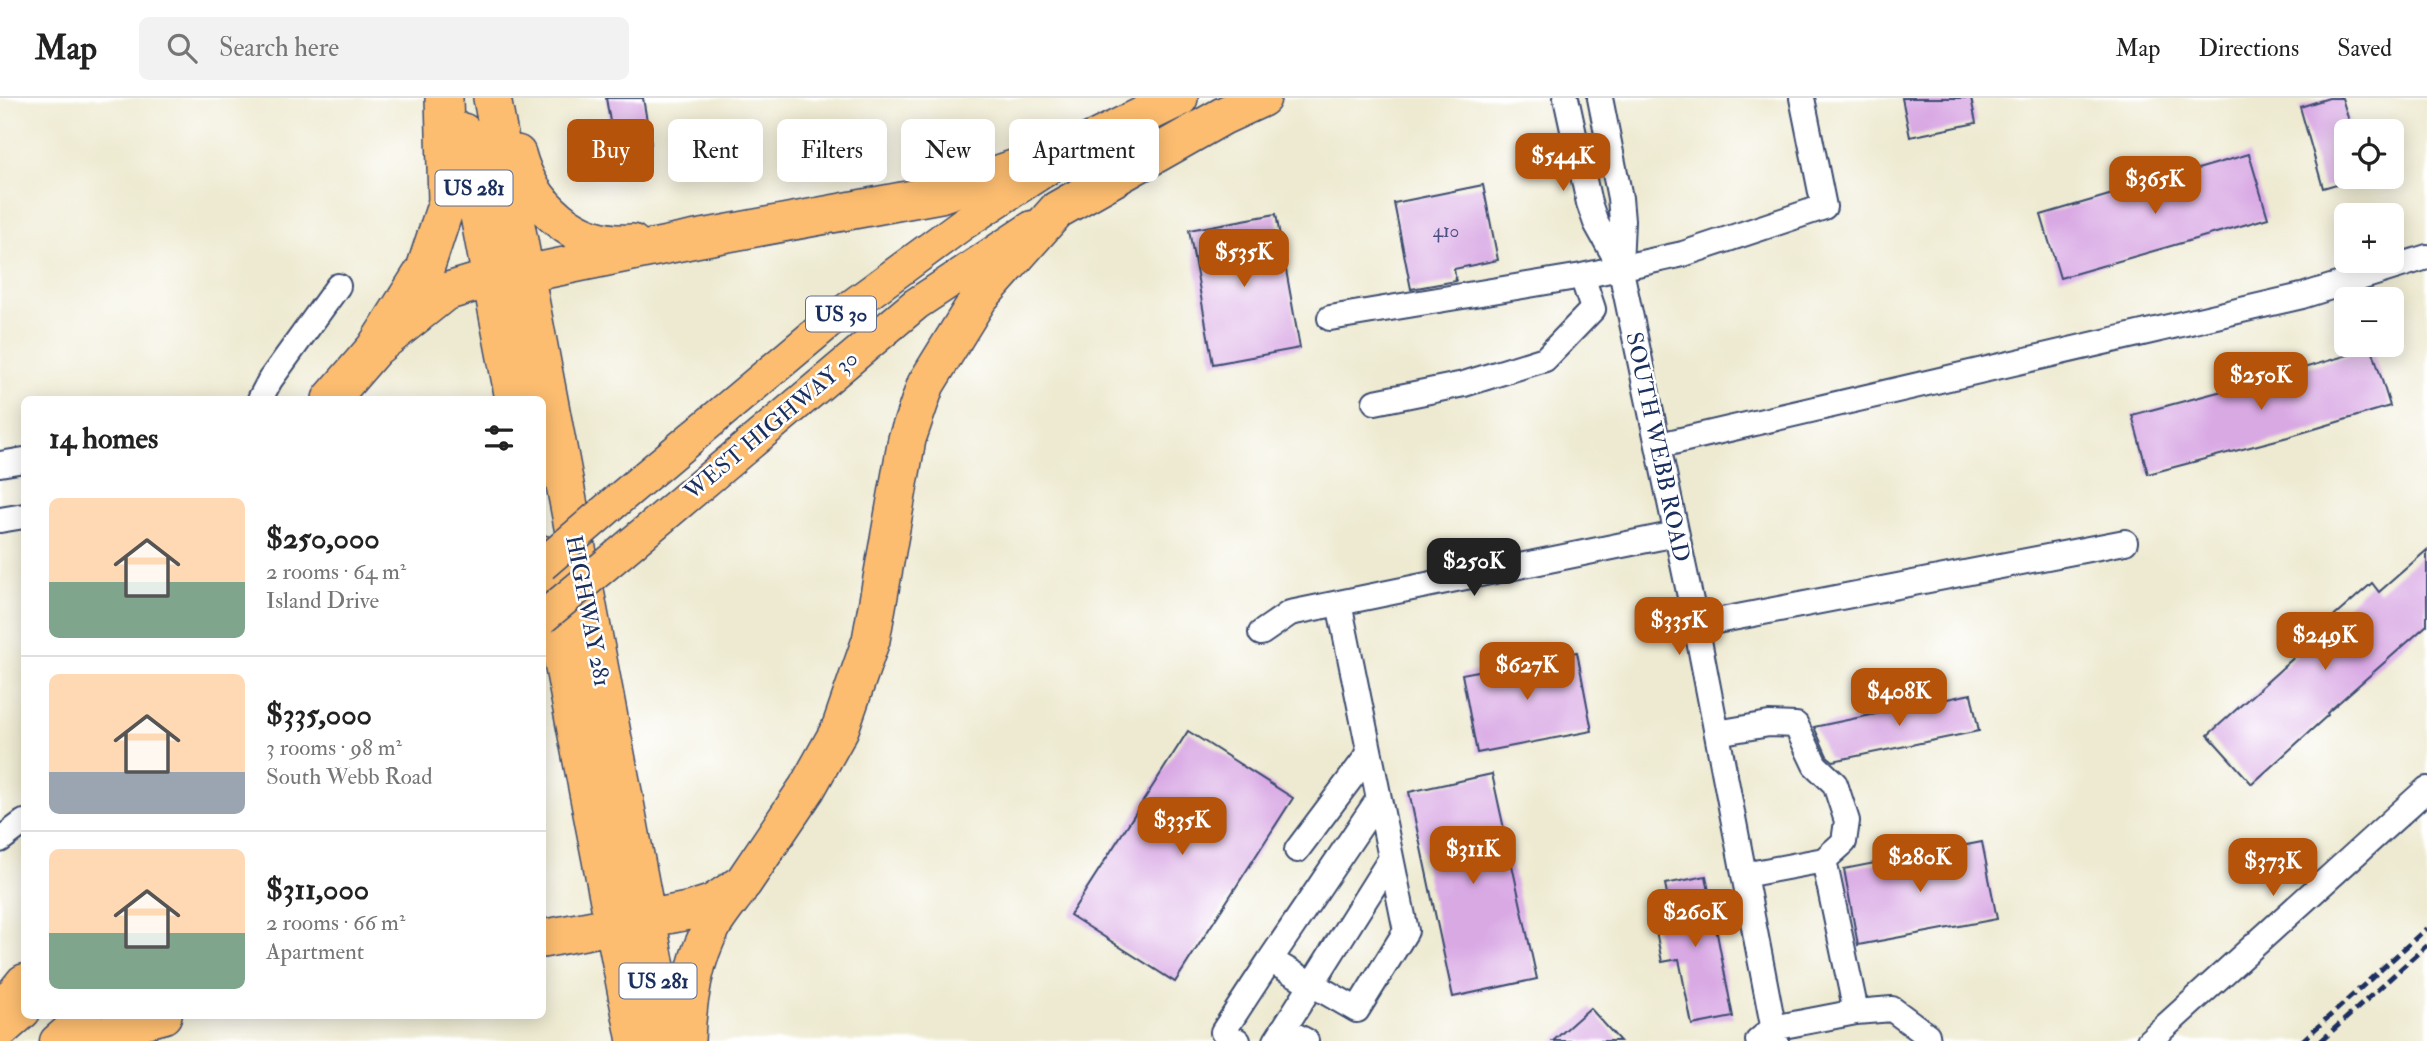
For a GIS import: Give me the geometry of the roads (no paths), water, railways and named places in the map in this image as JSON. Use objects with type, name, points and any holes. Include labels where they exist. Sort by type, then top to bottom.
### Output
[{"type":"highway","points":[[334,396],[375,348],[425,269],[447,202],[444,98]]},
{"type":"highway","name":"HIGHWAY 281","points":[[457,98],[508,276],[530,396]]},
{"type":"highway","name":"HIGHWAY 281","points":[[492,98],[508,276],[514,396]]},
{"type":"highway","points":[[502,98],[520,166],[535,195],[549,212],[594,240],[622,244],[696,239]]},
{"type":"highway","name":"WEST HIGHWAY 30","points":[[1136,119],[1179,98]]},
{"type":"highway","name":"WEST HIGHWAY 30","points":[[1057,210],[1223,116],[1262,98]]},
{"type":"highway","points":[[375,348],[445,292],[508,276],[940,194],[1009,170]]},
{"type":"highway","points":[[686,1041],[691,995],[699,961],[712,925],[807,788],[840,729],[871,640],[907,439],[926,384],[979,298],[1057,210]]},
{"type":"highway","name":"HIGHWAY 281","points":[[546,479],[629,923],[636,1041]]},
{"type":"highway","name":"HIGHWAY 281","points":[[546,571],[629,923],[670,1041]]},
{"type":"highway","points":[[546,938],[629,923],[713,903],[743,883]]},
{"type":"highway","points":[[0,1013],[21,987]]},
{"type":"highway","points":[[94,1041],[126,1025],[148,1019]]},
{"type":"main road","name":"WEST HIGHWAY 30","points":[[546,562],[827,324],[964,223],[1027,182]]},
{"type":"main road","name":"WEST HIGHWAY 30","points":[[546,615],[916,304],[1057,210]]},
{"type":"main road","points":[[0,1033],[21,1015]]},
{"type":"main road","points":[[56,1041],[81,1019]]},
{"type":"street","name":"SOUTH WEBB ROAD","points":[[1566,98],[1589,203],[1596,223],[1620,266]]},
{"type":"street","name":"SOUTH WEBB ROAD","points":[[1600,98],[1620,198],[1620,266],[1660,445],[1717,733],[1744,875],[1769,1037]]},
{"type":"street","points":[[1330,318],[1582,276],[1683,254],[1824,207],[1802,98]]},
{"type":"street","points":[[1660,445],[2302,296],[2427,257]]},
{"type":"street","points":[[1375,402],[1464,384],[1545,359],[1593,309],[1582,276]]},
{"type":"street","points":[[262,396],[270,380],[338,286]]},
{"type":"street","points":[[0,464],[21,460]]},
{"type":"street","points":[[0,520],[21,516]]},
{"type":"street","points":[[1261,633],[1290,613],[1676,534]]},
{"type":"street","points":[[1696,625],[2125,542]]},
{"type":"street","points":[[1270,960],[1357,1010],[1406,932],[1339,603]]},
{"type":"street","points":[[1717,733],[1769,724],[1796,725],[1815,765],[1835,784],[1847,821],[1844,842],[1824,860],[1744,875]]},
{"type":"street","points":[[1297,850],[1369,754]]},
{"type":"street","points":[[2148,1041],[2427,789]]},
{"type":"street","points":[[1238,1041],[1223,1032],[1378,800]]},
{"type":"street","points":[[0,840],[21,824]]},
{"type":"street","points":[[1306,1041],[1279,1035],[1390,860]]},
{"type":"street","points":[[1824,860],[1856,1012]]},
{"type":"street","points":[[1769,1037],[1856,1012],[1892,1009],[1927,1035],[1928,1041]]},
{"type":"railway","points":[[2302,1041],[2427,928]]},
{"type":"railway","points":[[2321,1041],[2427,945]]}]
